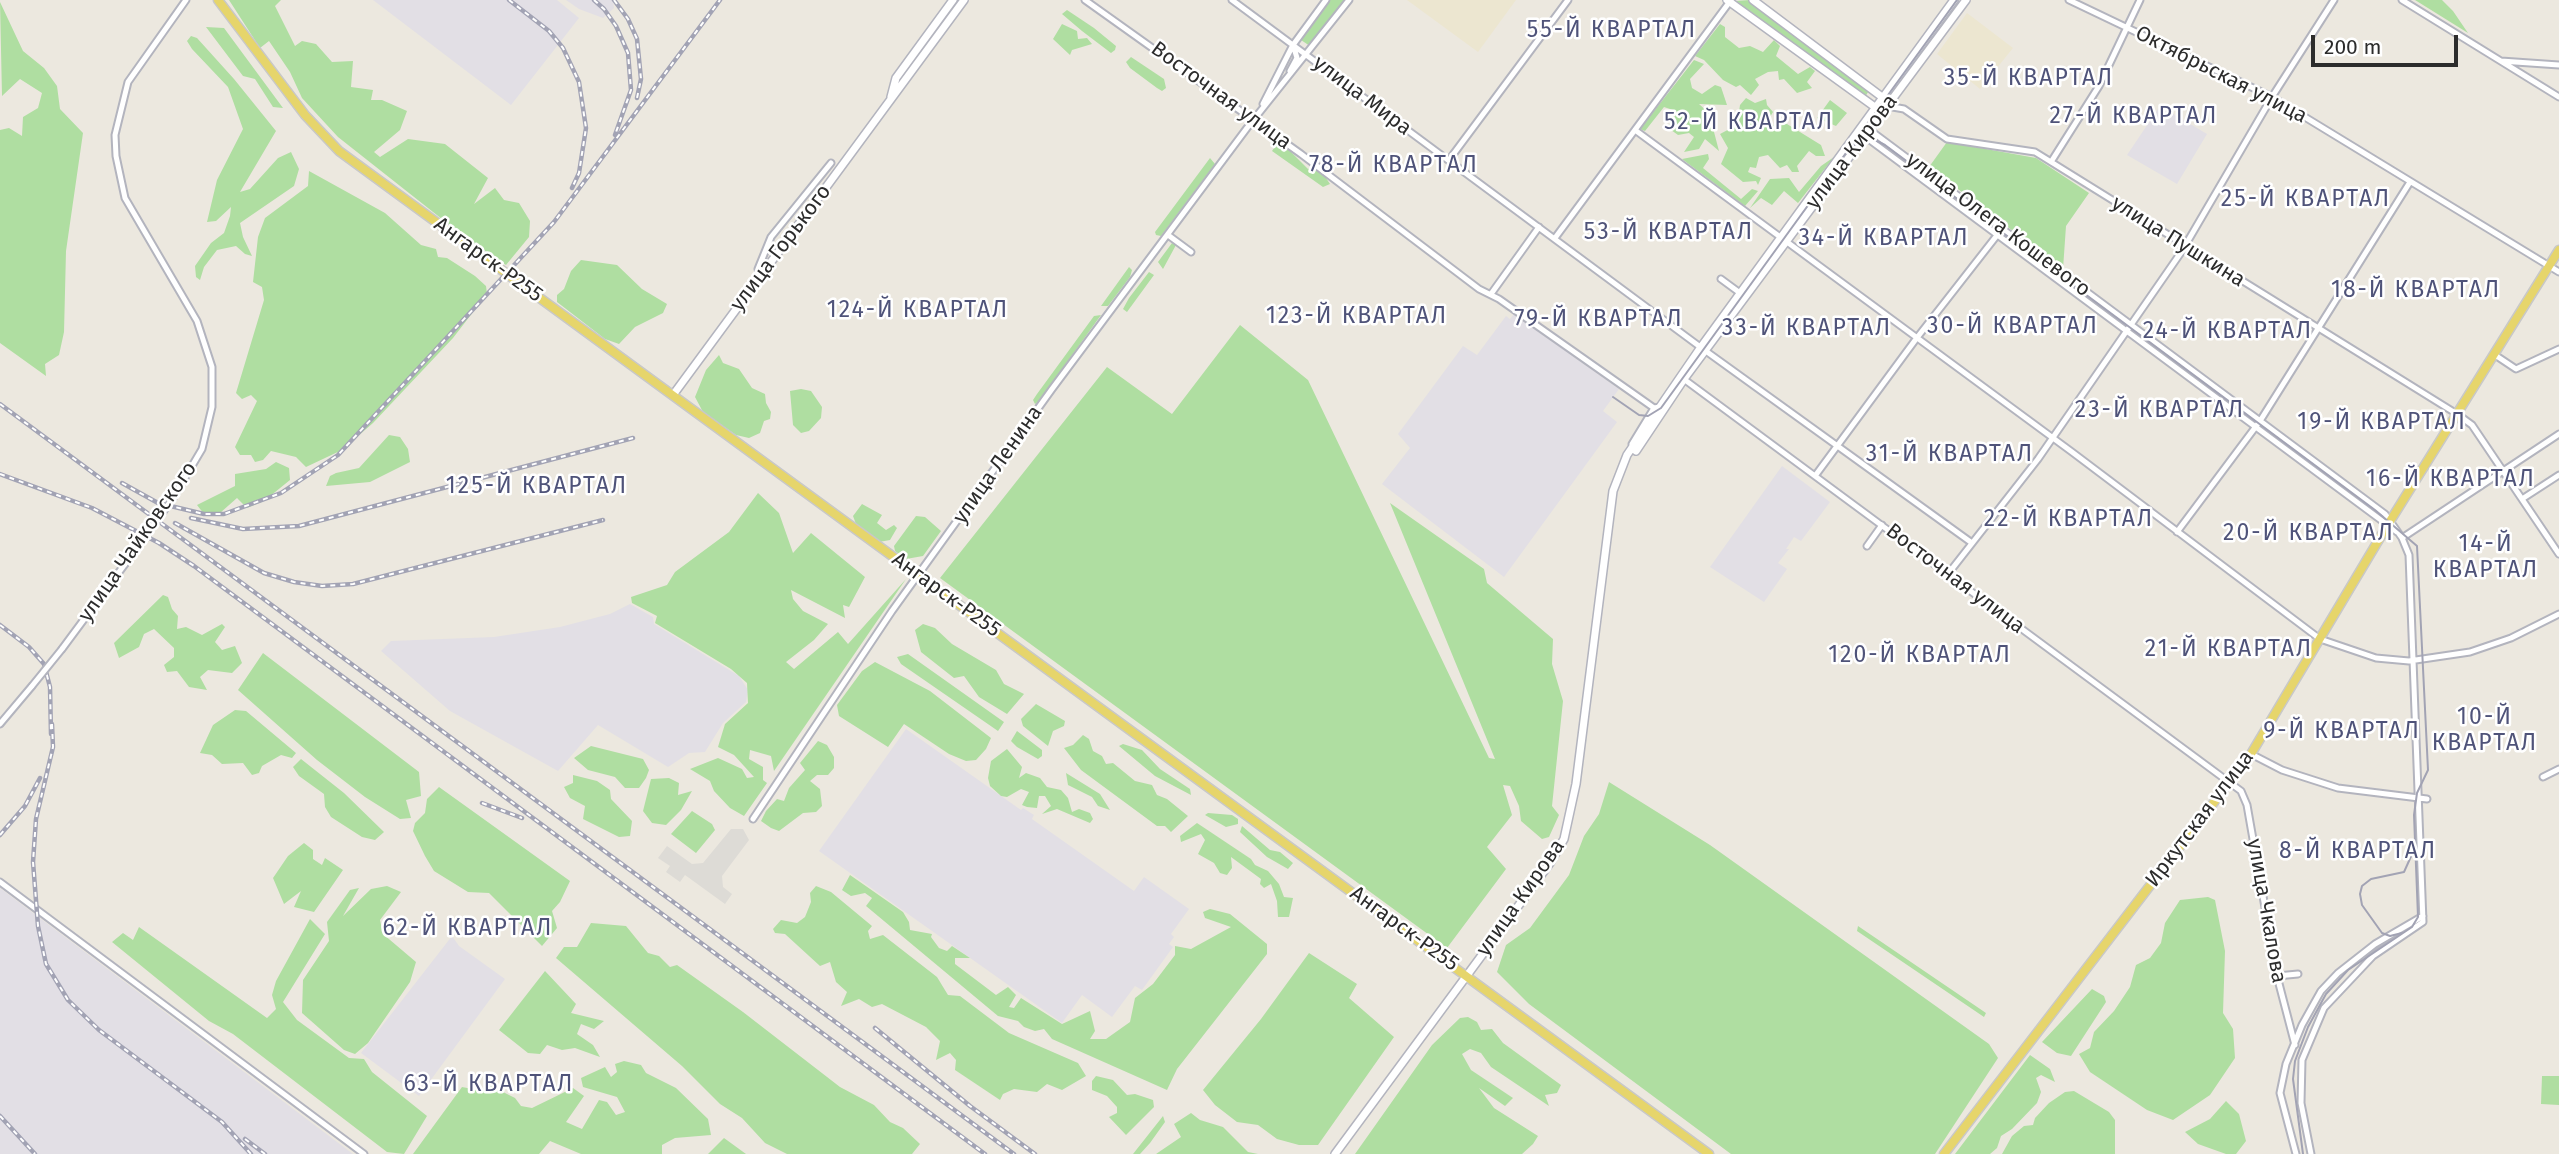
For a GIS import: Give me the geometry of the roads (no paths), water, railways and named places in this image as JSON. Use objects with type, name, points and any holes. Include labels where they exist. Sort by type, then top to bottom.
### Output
[{"type":"main road","name":"Ангарск-Р255","points":[[218,0],[328,141],[1709,1154]]},
{"type":"main road","name":"Иркутская улица","points":[[1944,1154],[2251,754],[2559,250]]},
{"type":"street","name":"улица Чайковского","points":[[0,724],[62,649],[125,564],[173,498],[202,450],[212,407],[212,367],[197,321],[125,198],[117,166],[115,135],[128,82],[186,0]]},
{"type":"street","name":"улица Горького","points":[[890,102],[896,78],[953,0]]},
{"type":"street","name":"улица Горького","points":[[673,395],[964,0]]},
{"type":"street","name":"Восточная улица","points":[[1085,0],[1243,115],[1254,120],[1479,289],[1491,294],[1660,408]]},
{"type":"street","name":"улица Мира","points":[[1232,0],[1703,349],[1972,544]]},
{"type":"street","name":"улица Ленина","points":[[1254,120],[1293,45],[1326,0]]},
{"type":"street","name":"улица Ленина","points":[[753,819],[918,574],[1254,120],[1349,0]]},
{"type":"street","points":[[1449,160],[1569,0]]},
{"type":"street","points":[[1753,0],[1884,105]]},
{"type":"street","name":"улица Кирова","points":[[1884,105],[1954,0]]},
{"type":"street","name":"улица Кирова","points":[[1703,349],[1863,130],[1966,0]]},
{"type":"street","name":"Октябрьская улица","points":[[2069,0],[2272,97],[2559,272]]},
{"type":"street","points":[[2051,162],[2099,86],[2140,0]]},
{"type":"street","points":[[1948,574],[2053,438],[2185,247],[2272,97],[2334,0]]},
{"type":"street","points":[[1555,238],[1729,1],[1884,105]]},
{"type":"street","points":[[2405,1],[2559,97]]},
{"type":"street","points":[[932,28],[940,34]]},
{"type":"street","name":"улица Мира","points":[[1281,87],[1297,58],[1293,45]]},
{"type":"street","points":[[2501,61],[2559,65]]},
{"type":"street","name":"улица Пушкина","points":[[1884,105],[1904,109],[1947,139],[2035,152],[2457,414],[2472,425],[2559,554]]},
{"type":"street","points":[[1635,130],[2320,639],[2376,658],[2414,660],[2470,652],[2511,638],[2559,614]]},
{"type":"street","name":"улица Олега Кошевого","points":[[1863,130],[2132,325],[2390,523]]},
{"type":"street","name":"улица Олега Кошевого","points":[[1863,130],[2127,332],[2258,423]]},
{"type":"street","points":[[762,274],[758,270],[771,237],[831,163]]},
{"type":"street","points":[[2177,532],[2258,423],[2410,182]]},
{"type":"street","points":[[1491,294],[1539,227]]},
{"type":"street","points":[[1815,476],[1916,339],[2002,229]]},
{"type":"street","points":[[1168,235],[1191,252]]},
{"type":"street","name":"улица Кирова","points":[[1335,1154],[1550,863],[1564,839],[1576,783],[1613,491],[1618,475],[1628,455],[1740,293],[1783,239]]},
{"type":"street","points":[[1721,279],[1740,293]]},
{"type":"street","points":[[2495,355],[2516,369],[2559,349]]},
{"type":"street","name":"Восточная улица","points":[[1682,378],[2229,783]]},
{"type":"street","name":"улица Кирова","points":[[1618,475],[1660,408]]},
{"type":"street","points":[[2402,538],[2559,434]]},
{"type":"street","points":[[2522,499],[2559,475]]},
{"type":"street","points":[[2390,523],[2402,538],[2409,555],[2423,799],[2423,919]]},
{"type":"street","points":[[1867,546],[1882,525]]},
{"type":"street","points":[[2251,754],[2281,770],[2338,788],[2423,799]]},
{"type":"street","points":[[2543,777],[2559,769]]},
{"type":"street","name":"улица Чкалова","points":[[2229,783],[2241,791],[2247,805],[2277,976],[2295,1045]]},
{"type":"street","points":[[0,882],[364,1154]]},
{"type":"street","points":[[2296,1154],[2280,1093],[2286,1064],[2321,991],[2338,973],[2375,944],[2423,919]]},
{"type":"street","points":[[2311,1154],[2301,1103],[2302,1060],[2324,1008],[2373,956],[2423,919]]},
{"type":"street","points":[[2277,976],[2298,974]]},
{"type":"tram line","points":[[1613,397],[1639,415],[1648,416],[1661,408],[1957,0]]},
{"type":"tram line","points":[[1849,149],[1867,136],[1885,145],[2375,510],[2417,546],[2428,770],[2417,793],[2414,815],[2418,917],[2412,927],[2348,970],[2326,994],[2308,1027],[2295,1061],[2293,1079],[2303,1154]]},
{"type":"tram line","points":[[2402,933],[2390,936],[2382,933],[2362,905],[2360,894],[2362,886],[2371,879],[2404,872],[2413,852]]},
{"type":"railway","points":[[509,0],[549,31],[563,48],[579,82],[586,128],[579,173],[572,188]]},
{"type":"railway","points":[[594,0],[616,26],[628,53],[631,90],[615,135]]},
{"type":"railway","points":[[614,0],[628,19],[637,39],[641,79],[637,98]]},
{"type":"railway","points":[[122,483],[158,503],[204,514],[224,514],[281,493],[338,455],[554,222],[720,0]]},
{"type":"railway","points":[[0,404],[1014,1154]]},
{"type":"railway","points":[[191,518],[243,529],[299,526],[633,438]]},
{"type":"railway","points":[[0,474],[92,508],[159,543],[194,566],[985,1154]]},
{"type":"railway","points":[[175,523],[264,573],[294,582],[322,586],[353,584],[603,520]]},
{"type":"railway","points":[[0,625],[29,647],[44,664],[50,687],[51,734]]},
{"type":"railway","points":[[52,724],[53,747],[36,819],[33,862],[38,926],[46,964],[68,1000],[99,1030],[222,1122],[251,1154]]},
{"type":"railway","points":[[0,835],[25,806],[40,778]]},
{"type":"railway","points":[[482,803],[522,818]]},
{"type":"railway","points":[[875,1028],[970,1106],[1035,1154]]},
{"type":"railway","points":[[0,1116],[35,1154]]},
{"type":"railway","points":[[245,1139],[265,1154]]},
{"type":"district","name":"55-Й КВАРТАЛ","points":[[1612,31]]},
{"type":"district","name":"35-Й КВАРТАЛ","points":[[2029,79]]},
{"type":"district","name":"27-Й КВАРТАЛ","points":[[2134,117]]},
{"type":"district","name":"52-Й КВАРТАЛ","points":[[1749,123]]},
{"type":"district","name":"78-Й КВАРТАЛ","points":[[1394,166]]},
{"type":"district","name":"25-Й КВАРТАЛ","points":[[2306,200]]},
{"type":"district","name":"53-Й КВАРТАЛ","points":[[1669,233]]},
{"type":"district","name":"34-Й КВАРТАЛ","points":[[1884,239]]},
{"type":"district","name":"18-Й КВАРТАЛ","points":[[2416,291]]},
{"type":"district","name":"124-Й КВАРТАЛ","points":[[918,311]]},
{"type":"district","name":"123-Й КВАРТАЛ","points":[[1357,317]]},
{"type":"district","name":"79-Й КВАРТАЛ","points":[[1599,320]]},
{"type":"district","name":"30-Й КВАРТАЛ","points":[[2013,327]]},
{"type":"district","name":"33-Й КВАРТАЛ","points":[[1807,329]]},
{"type":"district","name":"24-Й КВАРТАЛ","points":[[2228,332]]},
{"type":"district","name":"23-Й КВАРТАЛ","points":[[2160,411]]},
{"type":"district","name":"19-Й КВАРТАЛ","points":[[2382,423]]},
{"type":"district","name":"31-Й КВАРТАЛ","points":[[1950,455]]},
{"type":"district","name":"16-Й КВАРТАЛ","points":[[2451,480]]},
{"type":"district","name":"125-Й КВАРТАЛ","points":[[537,487]]},
{"type":"district","name":"22-Й КВАРТАЛ","points":[[2069,520]]},
{"type":"district","name":"20-Й КВАРТАЛ","points":[[2309,534]]},
{"type":"district","name":"14-Й КВАРТАЛ","points":[[2486,558]]},
{"type":"district","name":"21-Й КВАРТАЛ","points":[[2229,650]]},
{"type":"district","name":"120-Й КВАРТАЛ","points":[[1920,656]]},
{"type":"district","name":"10-Й КВАРТАЛ","points":[[2485,731]]},
{"type":"district","name":"9-Й КВАРТАЛ","points":[[2342,732]]},
{"type":"district","name":"8-Й КВАРТАЛ","points":[[2358,852]]},
{"type":"district","name":"62-Й КВАРТАЛ","points":[[468,929]]},
{"type":"district","name":"63-Й КВАРТАЛ","points":[[489,1085]]}]
